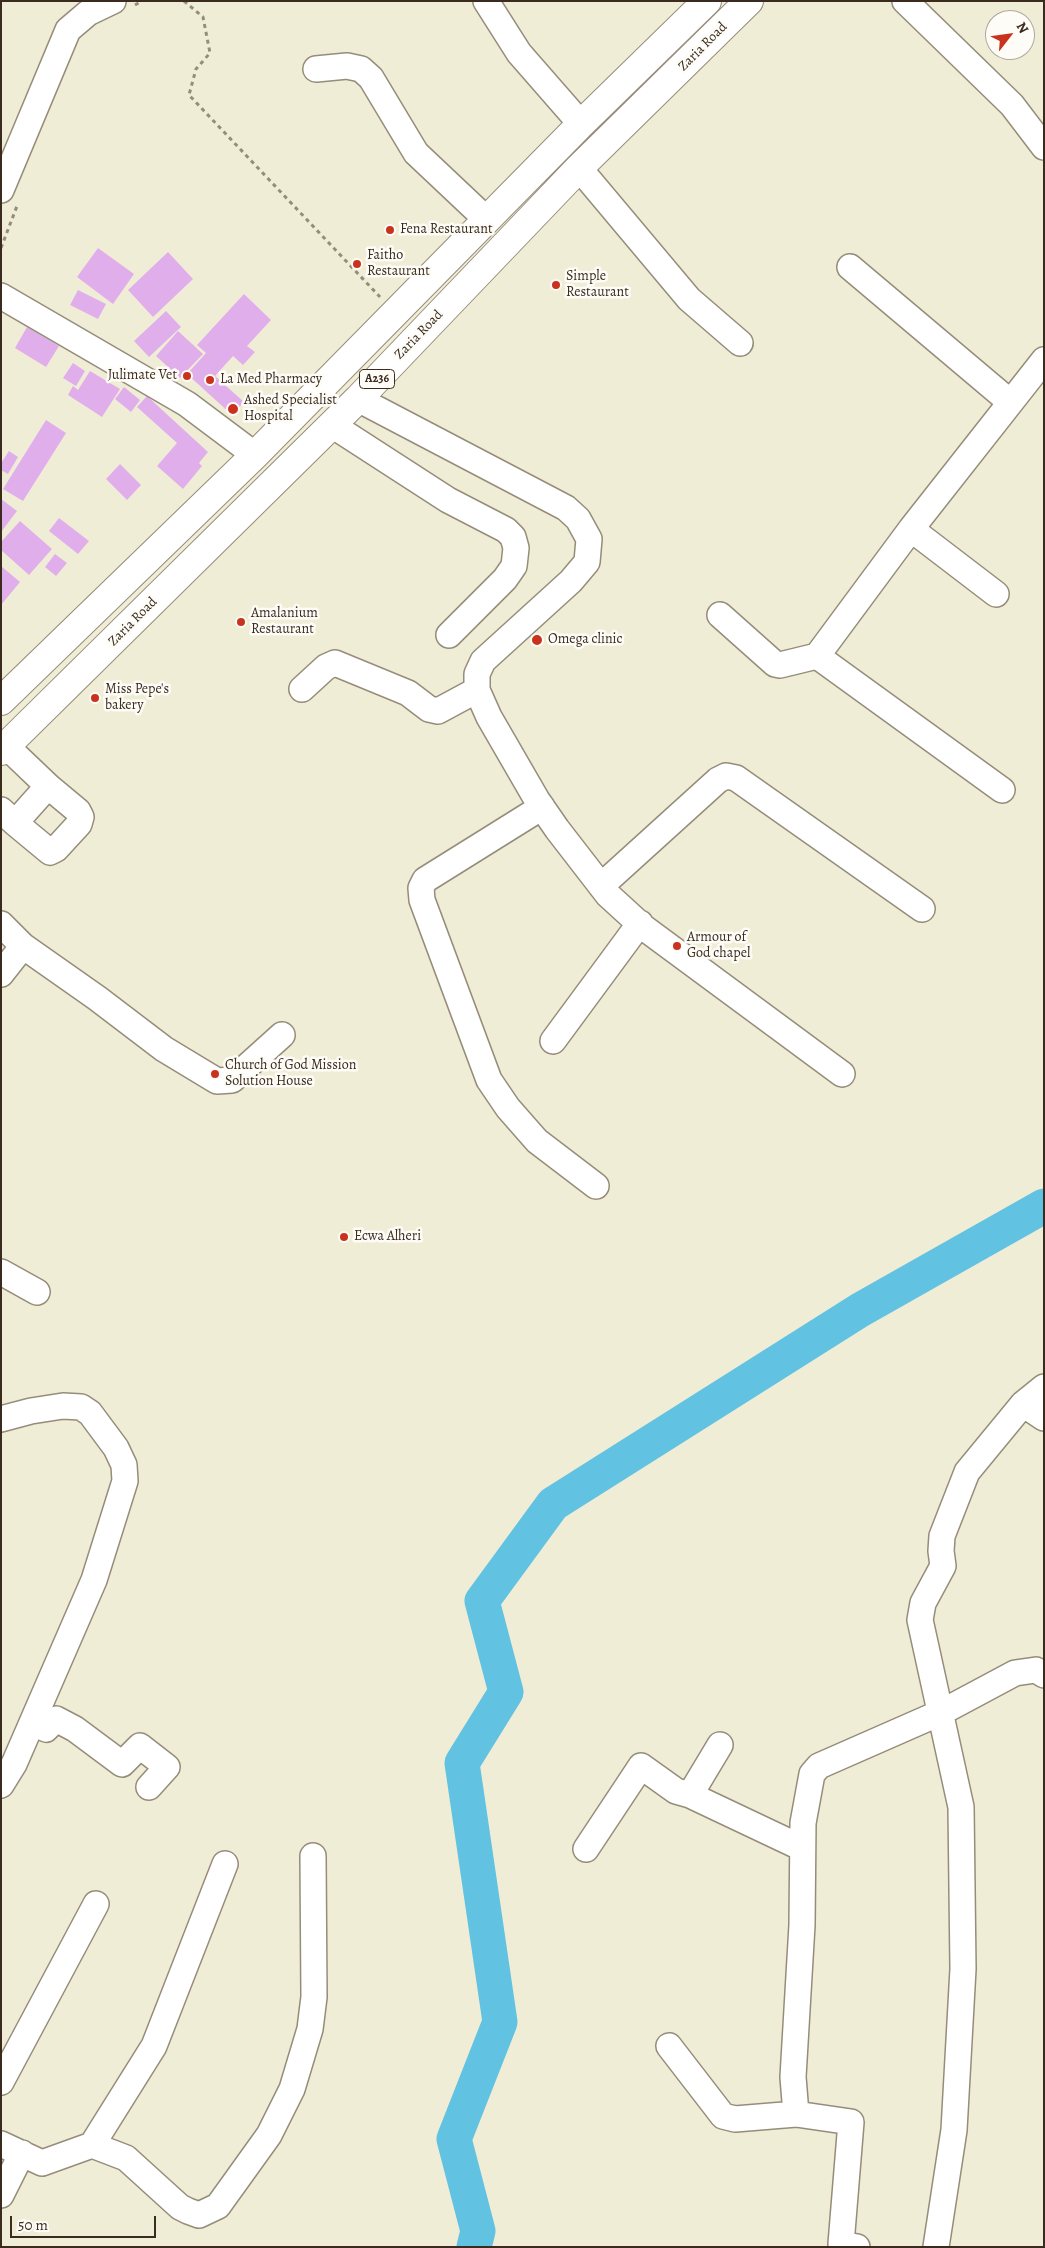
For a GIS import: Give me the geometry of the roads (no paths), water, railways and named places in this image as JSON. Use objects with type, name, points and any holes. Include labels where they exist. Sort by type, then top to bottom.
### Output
[{"type":"highway","name":"A236","points":[[6,690],[255,455],[396,314],[581,124],[707,1]]},
{"type":"highway","name":"Zaria Road","points":[[4,749],[358,399],[579,168],[749,1]]},
{"type":"highway","points":[[608,98],[628,121]]},
{"type":"street","points":[[1,190],[68,30],[88,13],[113,1]]},
{"type":"street","points":[[486,1],[519,53],[581,124]]},
{"type":"street","points":[[905,1],[1012,105],[1044,146]]},
{"type":"street","points":[[316,69],[347,66],[361,70],[372,78],[416,153],[487,220]]},
{"type":"street","points":[[579,168],[689,299],[740,343]]},
{"type":"street","points":[[850,267],[1010,402]]},
{"type":"street","points":[[1,296],[187,404],[255,455]]},
{"type":"street","points":[[720,615],[775,664],[780,665],[817,656],[911,529],[1044,360]]},
{"type":"street","points":[[358,399],[566,508],[578,519],[589,539],[587,562],[571,580],[484,662],[477,674],[477,690],[489,717],[542,807],[608,895],[640,924],[842,1074]]},
{"type":"street","points":[[332,424],[448,500],[506,530],[513,537],[516,548],[514,566],[505,579],[449,635]]},
{"type":"street","points":[[911,529],[996,594]]},
{"type":"street","points":[[817,656],[1002,790]]},
{"type":"street","points":[[302,689],[326,667],[335,663],[408,694],[429,709],[438,711],[477,690]]},
{"type":"street","points":[[4,749],[48,786],[78,812],[81,817],[79,824],[56,849],[50,852],[8,817],[48,786]]},
{"type":"street","points":[[601,886],[718,780],[726,776],[736,778],[922,910]]},
{"type":"street","points":[[542,807],[426,880],[421,888],[422,900],[489,1080],[508,1108],[537,1141],[596,1186]]},
{"type":"street","points":[[1,924],[23,946],[97,998],[164,1049],[218,1081],[232,1080],[282,1035]]},
{"type":"street","points":[[553,1041],[640,924]]},
{"type":"street","points":[[1,974],[23,946]]},
{"type":"street","points":[[1,1272],[37,1292]]},
{"type":"street","points":[[936,2247],[954,2130],[963,1969],[961,1807],[942,1712],[920,1620],[923,1604],[943,1566],[942,1536],[968,1472],[1024,1404],[1044,1387]]},
{"type":"street","points":[[1024,1404],[1044,1418]]},
{"type":"street","points":[[1,1419],[31,1411],[63,1406],[81,1407],[90,1413],[116,1448],[124,1466],[125,1481],[94,1580],[14,1764],[1,1785]]},
{"type":"street","points":[[796,2114],[793,2077],[802,1925],[803,1823],[812,1774],[819,1766],[942,1712],[1015,1673],[1036,1670],[1044,1675]]},
{"type":"street","points":[[32,1723],[46,1729],[56,1719],[75,1730],[122,1764],[140,1746],[167,1767],[149,1787]]},
{"type":"street","points":[[690,1795],[720,1745]]},
{"type":"street","points":[[586,1848],[641,1766],[676,1792],[690,1795],[802,1848]]},
{"type":"street","points":[[1,2195],[11,2149],[42,2163],[92,2146],[126,2158],[180,2207],[188,2211],[199,2215],[218,2206],[269,2135],[292,2089],[310,2029],[314,1997],[314,1856]]},
{"type":"street","points":[[92,2146],[154,2046],[225,1864]]},
{"type":"street","points":[[1,2082],[96,1904]]},
{"type":"street","points":[[669,2046],[723,2116],[735,2119],[796,2114],[851,2122],[841,2244],[857,2247]]},
{"type":"waterway","points":[[474,2247],[478,2231],[454,2139],[500,2022],[462,1763],[506,1692],[482,1601],[553,1504],[860,1310],[1044,1206]]},
{"type":"place","name":"Fena Restaurant","points":[[390,230]]},
{"type":"place","name":"Faitho Restaurant","points":[[357,264]]},
{"type":"place","name":"Simple Restaurant","points":[[556,285]]},
{"type":"place","name":"Julimate Vet","points":[[187,376]]},
{"type":"place","name":"La Med Pharmacy","points":[[210,380]]},
{"type":"place","name":"Ashed Specialist Hospital","points":[[233,409]]},
{"type":"place","name":"Amalanium Restaurant","points":[[241,622]]},
{"type":"place","name":"Omega clinic","points":[[537,640]]},
{"type":"place","name":"Miss Pepe's bakery","points":[[95,698]]},
{"type":"place","name":"Armour of God chapel","points":[[677,946]]},
{"type":"place","name":"Church of God Mission Solution House","points":[[215,1074]]},
{"type":"place","name":"Ecwa Alheri","points":[[344,1237]]}]
